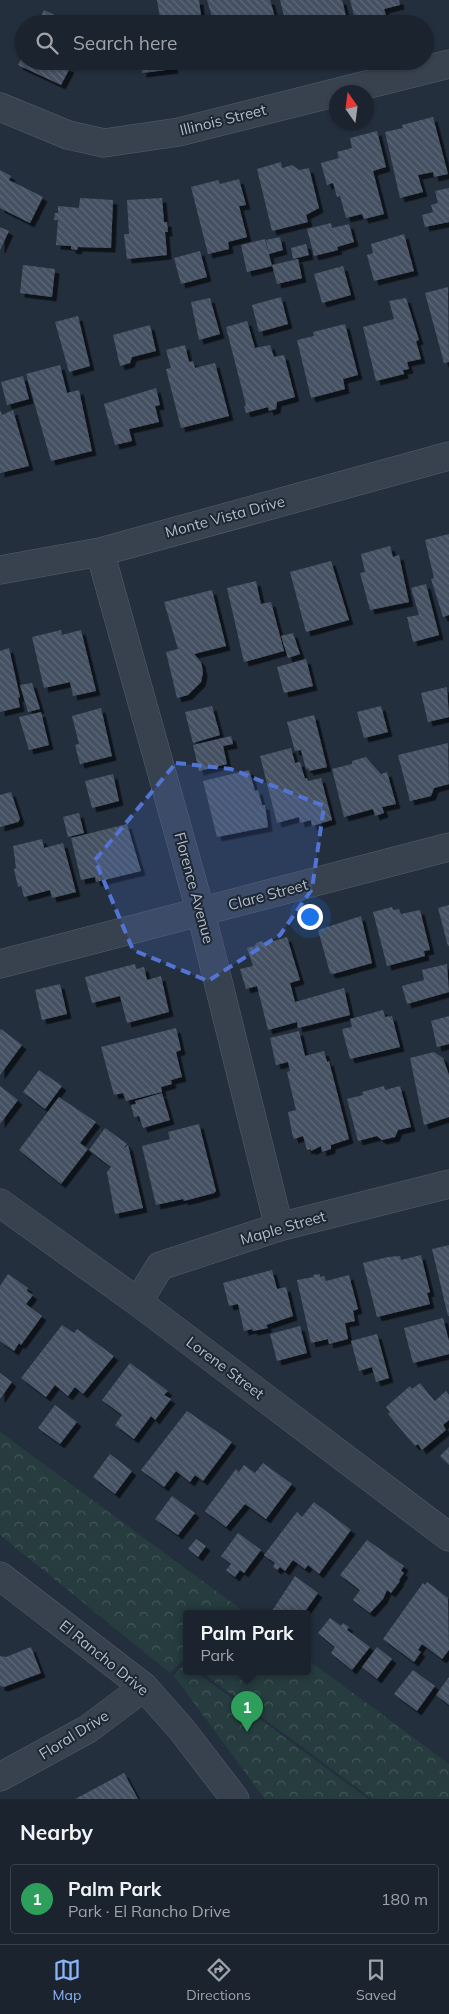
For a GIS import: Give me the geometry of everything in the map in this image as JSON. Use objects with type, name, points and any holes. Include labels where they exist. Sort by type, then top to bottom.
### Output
[{"type":"street","name":"Illinois Street","points":[[434,68],[449,64]]},
{"type":"street","name":"Illinois Street","points":[[0,107],[68,135],[104,143],[180,132],[425,70]]},
{"type":"street","name":"Monte Vista Drive","points":[[0,570],[100,552],[449,456]]},
{"type":"street","name":"Florence Avenue","points":[[100,552],[201,912],[279,1227]]},
{"type":"street","name":"Clare Street","points":[[0,964],[449,847]]},
{"type":"street","name":"Maple Street","points":[[138,1302],[160,1266],[279,1227],[449,1184]]},
{"type":"street","name":"Lorene Street","points":[[0,1203],[138,1302],[449,1537]]},
{"type":"street","name":"El Rancho Drive","points":[[0,1576],[144,1687],[182,1730],[235,1799]]},
{"type":"street","name":"Floral Drive","points":[[0,1778],[88,1729],[144,1687]]},
{"type":"highlighted area","points":[[176,763],[231,769],[324,806],[312,889],[280,935],[208,981],[133,950],[95,860]]},
{"type":"green space","points":[[0,1432],[242,1610],[183,1610],[183,1660],[170,1673],[0,1535]]},
{"type":"green space","points":[[311,1662],[449,1764],[449,1799],[372,1799],[205,1675],[311,1675]]},
{"type":"green space","points":[[183,1665],[183,1675],[200,1675],[368,1799],[265,1799],[174,1676]]},
{"type":"building","points":[[157,0],[199,0],[201,15],[160,15]]},
{"type":"building","points":[[207,0],[270,0],[274,15],[211,15]]},
{"type":"building","points":[[280,0],[342,0],[346,15],[284,15]]},
{"type":"building","points":[[350,0],[399,0],[400,5],[384,9],[386,15],[354,15]]},
{"type":"building","points":[[44,10],[54,15],[42,15]]},
{"type":"building","points":[[29,70],[69,70],[61,85]]},
{"type":"building","points":[[142,70],[166,70],[142,73]]},
{"type":"building","points":[[433,117],[448,174],[434,177],[433,172],[418,175],[423,192],[400,198],[385,132],[403,128],[402,125]]},
{"type":"building","points":[[377,131],[386,167],[373,171],[384,214],[364,219],[362,214],[346,218],[340,196],[337,197],[333,183],[327,185],[321,163],[339,158],[337,152],[352,148],[350,138]]},
{"type":"building","points":[[281,162],[282,168],[292,165],[299,170],[309,168],[319,208],[306,215],[308,222],[272,231],[257,169]]},
{"type":"building","points":[[0,170],[11,176],[9,180],[43,197],[30,223],[0,208]]},
{"type":"building","points":[[239,179],[246,205],[239,206],[247,237],[228,242],[229,249],[208,254],[191,187],[218,180],[220,184]]},
{"type":"building","points":[[449,188],[449,222],[425,227],[422,215],[433,212],[431,205],[438,203],[435,191]]},
{"type":"building","points":[[80,198],[113,200],[111,248],[78,247],[77,250],[71,249],[71,246],[56,245],[58,220],[54,220],[55,213],[58,213],[58,206],[79,208]]},
{"type":"building","points":[[162,198],[164,222],[167,222],[168,232],[165,232],[167,255],[127,259],[124,234],[129,234],[127,200]]},
{"type":"building","points":[[331,223],[332,228],[349,224],[354,242],[337,247],[338,250],[314,256],[307,229]]},
{"type":"building","points":[[0,227],[9,231],[0,250]]},
{"type":"building","points":[[404,234],[414,271],[374,281],[367,255],[373,253],[371,244]]},
{"type":"building","points":[[280,237],[283,250],[269,254],[266,240]]},
{"type":"building","points":[[265,239],[272,266],[247,272],[241,245]]},
{"type":"building","points":[[306,244],[309,255],[293,259],[291,248]]},
{"type":"building","points":[[200,251],[207,277],[181,284],[174,258]]},
{"type":"building","points":[[298,259],[302,278],[277,284],[272,265]]},
{"type":"building","points":[[23,265],[55,269],[52,297],[20,293]]},
{"type":"building","points":[[343,266],[351,295],[322,303],[314,274]]},
{"type":"building","points":[[448,287],[449,362],[444,363],[425,293]]},
{"type":"building","points":[[281,297],[288,324],[259,332],[252,305]]},
{"type":"building","points":[[210,298],[220,334],[199,340],[191,302]]},
{"type":"building","points":[[406,298],[419,340],[416,341],[421,359],[407,362],[409,369],[403,370],[404,374],[376,381],[363,327],[394,319],[389,301]]},
{"type":"building","points":[[78,316],[90,366],[69,372],[55,322]]},
{"type":"building","points":[[247,321],[255,348],[270,345],[274,357],[284,355],[295,397],[277,402],[276,409],[269,411],[268,407],[246,413],[244,406],[246,405],[226,327]]},
{"type":"building","points":[[345,324],[358,375],[343,379],[345,389],[311,398],[297,340],[314,336],[313,332]]},
{"type":"building","points":[[150,325],[156,351],[132,357],[130,363],[120,366],[113,335]]},
{"type":"building","points":[[185,345],[189,362],[193,361],[195,368],[215,363],[229,416],[181,428],[166,369],[171,368],[166,350]]},
{"type":"building","points":[[60,365],[67,393],[79,390],[92,451],[51,461],[26,374]]},
{"type":"building","points":[[23,376],[29,399],[7,405],[1,382]]},
{"type":"building","points":[[156,388],[160,405],[155,406],[159,422],[129,429],[132,441],[115,445],[104,404]]},
{"type":"building","points":[[0,410],[2,415],[13,410],[29,466],[0,473]]},
{"type":"building","points":[[449,534],[449,615],[443,617],[431,579],[434,578],[425,540]]},
{"type":"building","points":[[390,546],[393,557],[399,555],[409,602],[370,610],[360,573],[365,572],[361,554]]},
{"type":"building","points":[[331,561],[349,620],[306,632],[290,572]]},
{"type":"building","points":[[256,581],[261,604],[271,602],[284,651],[244,662],[227,588]]},
{"type":"building","points":[[426,584],[439,635],[413,642],[407,617],[419,615],[411,588]]},
{"type":"building","points":[[212,590],[226,646],[194,654],[201,662],[203,672],[201,682],[188,695],[177,698],[166,652],[178,649],[164,602]]},
{"type":"building","points":[[61,630],[62,635],[81,630],[96,691],[73,696],[70,682],[44,688],[32,637]]},
{"type":"building","points":[[293,633],[300,654],[288,658],[281,636]]},
{"type":"building","points":[[9,648],[20,697],[18,698],[20,707],[0,712],[0,651]]},
{"type":"building","points":[[306,659],[313,686],[284,693],[277,667]]},
{"type":"building","points":[[32,683],[40,709],[28,712],[20,685]]},
{"type":"building","points":[[447,687],[449,717],[428,722],[421,693]]},
{"type":"building","points":[[212,706],[220,735],[193,743],[185,712]]},
{"type":"building","points":[[381,706],[388,732],[364,738],[357,712]]},
{"type":"building","points":[[101,708],[112,756],[80,764],[75,745],[79,744],[72,716]]},
{"type":"building","points":[[41,712],[49,745],[29,750],[19,717]]},
{"type":"building","points":[[314,715],[327,767],[309,771],[308,768],[306,769],[301,750],[295,751],[287,722]]},
{"type":"building","points":[[231,736],[233,744],[223,746],[227,764],[199,771],[193,745]]},
{"type":"building","points":[[448,743],[449,784],[434,788],[431,796],[410,801],[398,755]]},
{"type":"building","points":[[291,748],[295,763],[300,762],[305,779],[307,778],[308,781],[321,778],[332,820],[312,826],[311,820],[300,823],[299,817],[277,823],[260,756]]},
{"type":"building","points":[[366,757],[381,774],[387,772],[396,804],[382,807],[384,813],[375,816],[373,809],[344,817],[332,769],[352,764],[352,761]]},
{"type":"building","points":[[249,770],[255,791],[258,790],[262,805],[265,805],[268,827],[217,837],[203,781]]},
{"type":"building","points":[[113,774],[119,801],[92,808],[85,781]]},
{"type":"building","points":[[11,792],[20,819],[18,822],[0,827],[0,795]]},
{"type":"building","points":[[79,813],[84,833],[68,837],[63,817]]},
{"type":"building","points":[[127,824],[141,871],[96,882],[95,877],[81,880],[71,838]]},
{"type":"building","points":[[42,839],[44,848],[63,843],[76,892],[52,898],[50,890],[24,897],[21,886],[18,887],[14,869],[16,868],[13,846]]},
{"type":"building","points":[[449,905],[449,946],[448,946],[438,908]]},
{"type":"building","points":[[392,907],[393,910],[399,909],[401,914],[420,910],[430,950],[424,951],[425,956],[387,966],[373,912]]},
{"type":"building","points":[[361,916],[372,963],[333,974],[330,973],[318,930]]},
{"type":"building","points":[[287,937],[300,980],[290,983],[295,1002],[344,988],[350,1015],[298,1028],[297,1022],[268,1030],[257,986],[246,989],[240,969],[253,966],[247,948],[255,946],[256,943],[262,941],[265,944]]},
{"type":"building","points":[[135,964],[136,969],[144,967],[147,980],[161,976],[169,1012],[127,1023],[120,996],[92,1003],[85,977]]},
{"type":"building","points":[[447,964],[449,992],[407,1004],[402,986],[424,980],[422,970]]},
{"type":"building","points":[[60,984],[67,1014],[42,1020],[35,990]]},
{"type":"building","points":[[383,1010],[385,1017],[392,1016],[400,1047],[350,1059],[342,1029],[352,1027],[350,1019]]},
{"type":"building","points":[[449,1016],[449,1044],[437,1047],[431,1021]]},
{"type":"building","points":[[176,1028],[181,1050],[176,1052],[182,1077],[171,1080],[172,1084],[161,1087],[162,1092],[126,1101],[123,1093],[114,1095],[101,1047]]},
{"type":"building","points":[[1,1029],[22,1045],[0,1075],[0,1031]]},
{"type":"building","points":[[299,1031],[305,1056],[324,1051],[327,1062],[329,1061],[349,1139],[331,1145],[331,1149],[322,1152],[321,1146],[311,1151],[311,1149],[307,1150],[303,1136],[294,1139],[288,1112],[296,1110],[287,1072],[290,1071],[288,1062],[276,1065],[270,1038]]},
{"type":"building","points":[[434,1052],[443,1058],[449,1075],[449,1117],[424,1125],[410,1058]]},
{"type":"building","points":[[39,1070],[62,1086],[45,1109],[23,1092]]},
{"type":"building","points":[[0,1086],[18,1100],[0,1124]]},
{"type":"building","points":[[384,1086],[385,1090],[400,1086],[411,1127],[398,1130],[395,1137],[382,1140],[377,1136],[358,1141],[347,1099],[363,1095],[362,1092]]},
{"type":"building","points":[[162,1093],[170,1120],[143,1128],[139,1116],[134,1117],[131,1105],[136,1104],[135,1101]]},
{"type":"building","points":[[59,1097],[96,1122],[80,1143],[88,1149],[61,1184],[19,1150]]},
{"type":"building","points":[[199,1124],[216,1191],[184,1201],[183,1199],[156,1205],[142,1146],[170,1139],[168,1132]]},
{"type":"building","points":[[105,1128],[127,1144],[123,1149],[128,1145],[143,1208],[115,1214],[107,1172],[111,1167],[89,1150]]},
{"type":"building","points":[[449,1245],[449,1316],[448,1316],[432,1249]]},
{"type":"building","points":[[421,1255],[430,1292],[427,1293],[430,1304],[377,1317],[363,1263],[388,1257],[400,1256],[401,1260]]},
{"type":"building","points":[[272,1270],[277,1289],[286,1287],[293,1316],[266,1325],[268,1328],[244,1331],[238,1304],[229,1306],[223,1283]]},
{"type":"building","points":[[8,1274],[28,1288],[27,1291],[33,1295],[26,1304],[42,1316],[21,1345],[19,1343],[14,1351],[0,1341],[0,1286]]},
{"type":"building","points":[[320,1274],[320,1277],[324,1276],[326,1281],[349,1275],[358,1309],[353,1311],[355,1321],[345,1323],[348,1339],[329,1344],[328,1339],[311,1343],[297,1280]]},
{"type":"building","points":[[443,1318],[449,1341],[449,1354],[413,1363],[404,1328]]},
{"type":"building","points":[[62,1325],[74,1333],[77,1329],[114,1356],[83,1394],[75,1387],[68,1396],[55,1385],[46,1397],[21,1378]]},
{"type":"building","points":[[300,1326],[307,1353],[277,1361],[270,1334]]},
{"type":"building","points":[[377,1334],[389,1378],[376,1382],[372,1367],[359,1371],[351,1341]]},
{"type":"building","points":[[130,1363],[168,1391],[164,1395],[171,1399],[155,1420],[151,1416],[134,1439],[115,1425],[122,1415],[102,1400]]},
{"type":"building","points":[[0,1373],[12,1382],[0,1399]]},
{"type":"building","points":[[420,1383],[435,1401],[446,1391],[449,1395],[449,1420],[443,1425],[446,1430],[422,1450],[418,1444],[415,1446],[388,1414],[390,1412],[386,1407],[410,1386],[412,1389]]},
{"type":"building","points":[[55,1405],[77,1422],[60,1444],[38,1428]]},
{"type":"building","points":[[187,1411],[232,1442],[203,1481],[195,1475],[190,1482],[176,1471],[164,1487],[141,1470]]},
{"type":"building","points":[[449,1447],[449,1465],[440,1456]]},
{"type":"building","points":[[110,1454],[132,1471],[115,1494],[93,1477]]},
{"type":"building","points":[[263,1463],[292,1484],[266,1519],[245,1504],[226,1527],[205,1511],[236,1469],[239,1472],[244,1465],[255,1473]]},
{"type":"building","points":[[172,1496],[195,1513],[178,1535],[155,1519]]},
{"type":"building","points":[[314,1502],[351,1530],[319,1574],[308,1565],[305,1569],[293,1560],[285,1571],[280,1567],[277,1570],[273,1567],[275,1563],[264,1555],[297,1512],[302,1517]]},
{"type":"building","points":[[238,1533],[261,1550],[244,1573],[240,1570],[235,1577],[226,1570],[231,1564],[221,1556]]},
{"type":"building","points":[[196,1539],[206,1546],[198,1557],[188,1549]]},
{"type":"building","points":[[367,1540],[404,1566],[401,1571],[404,1573],[400,1581],[391,1593],[387,1590],[383,1599],[370,1613],[353,1600],[360,1590],[340,1575]]},
{"type":"building","points":[[295,1576],[318,1593],[306,1610],[273,1610]]},
{"type":"building","points":[[427,1582],[448,1598],[449,1650],[442,1659],[422,1644],[418,1650],[421,1652],[414,1662],[383,1639],[423,1583],[425,1585]]},
{"type":"building","points":[[330,1618],[341,1626],[343,1623],[349,1627],[347,1630],[370,1647],[352,1670],[331,1653],[335,1647],[318,1633]]},
{"type":"building","points":[[31,1647],[41,1673],[4,1687],[0,1686],[0,1656],[6,1657]]},
{"type":"building","points":[[377,1647],[392,1659],[377,1679],[362,1667]]},
{"type":"building","points":[[413,1670],[435,1686],[417,1711],[394,1694]]},
{"type":"building","points":[[449,1677],[449,1705],[436,1695]]},
{"type":"building","points":[[124,1773],[138,1799],[75,1799]]},
{"type":"place","name":"Palm Park","points":[[247,1732]]}]
